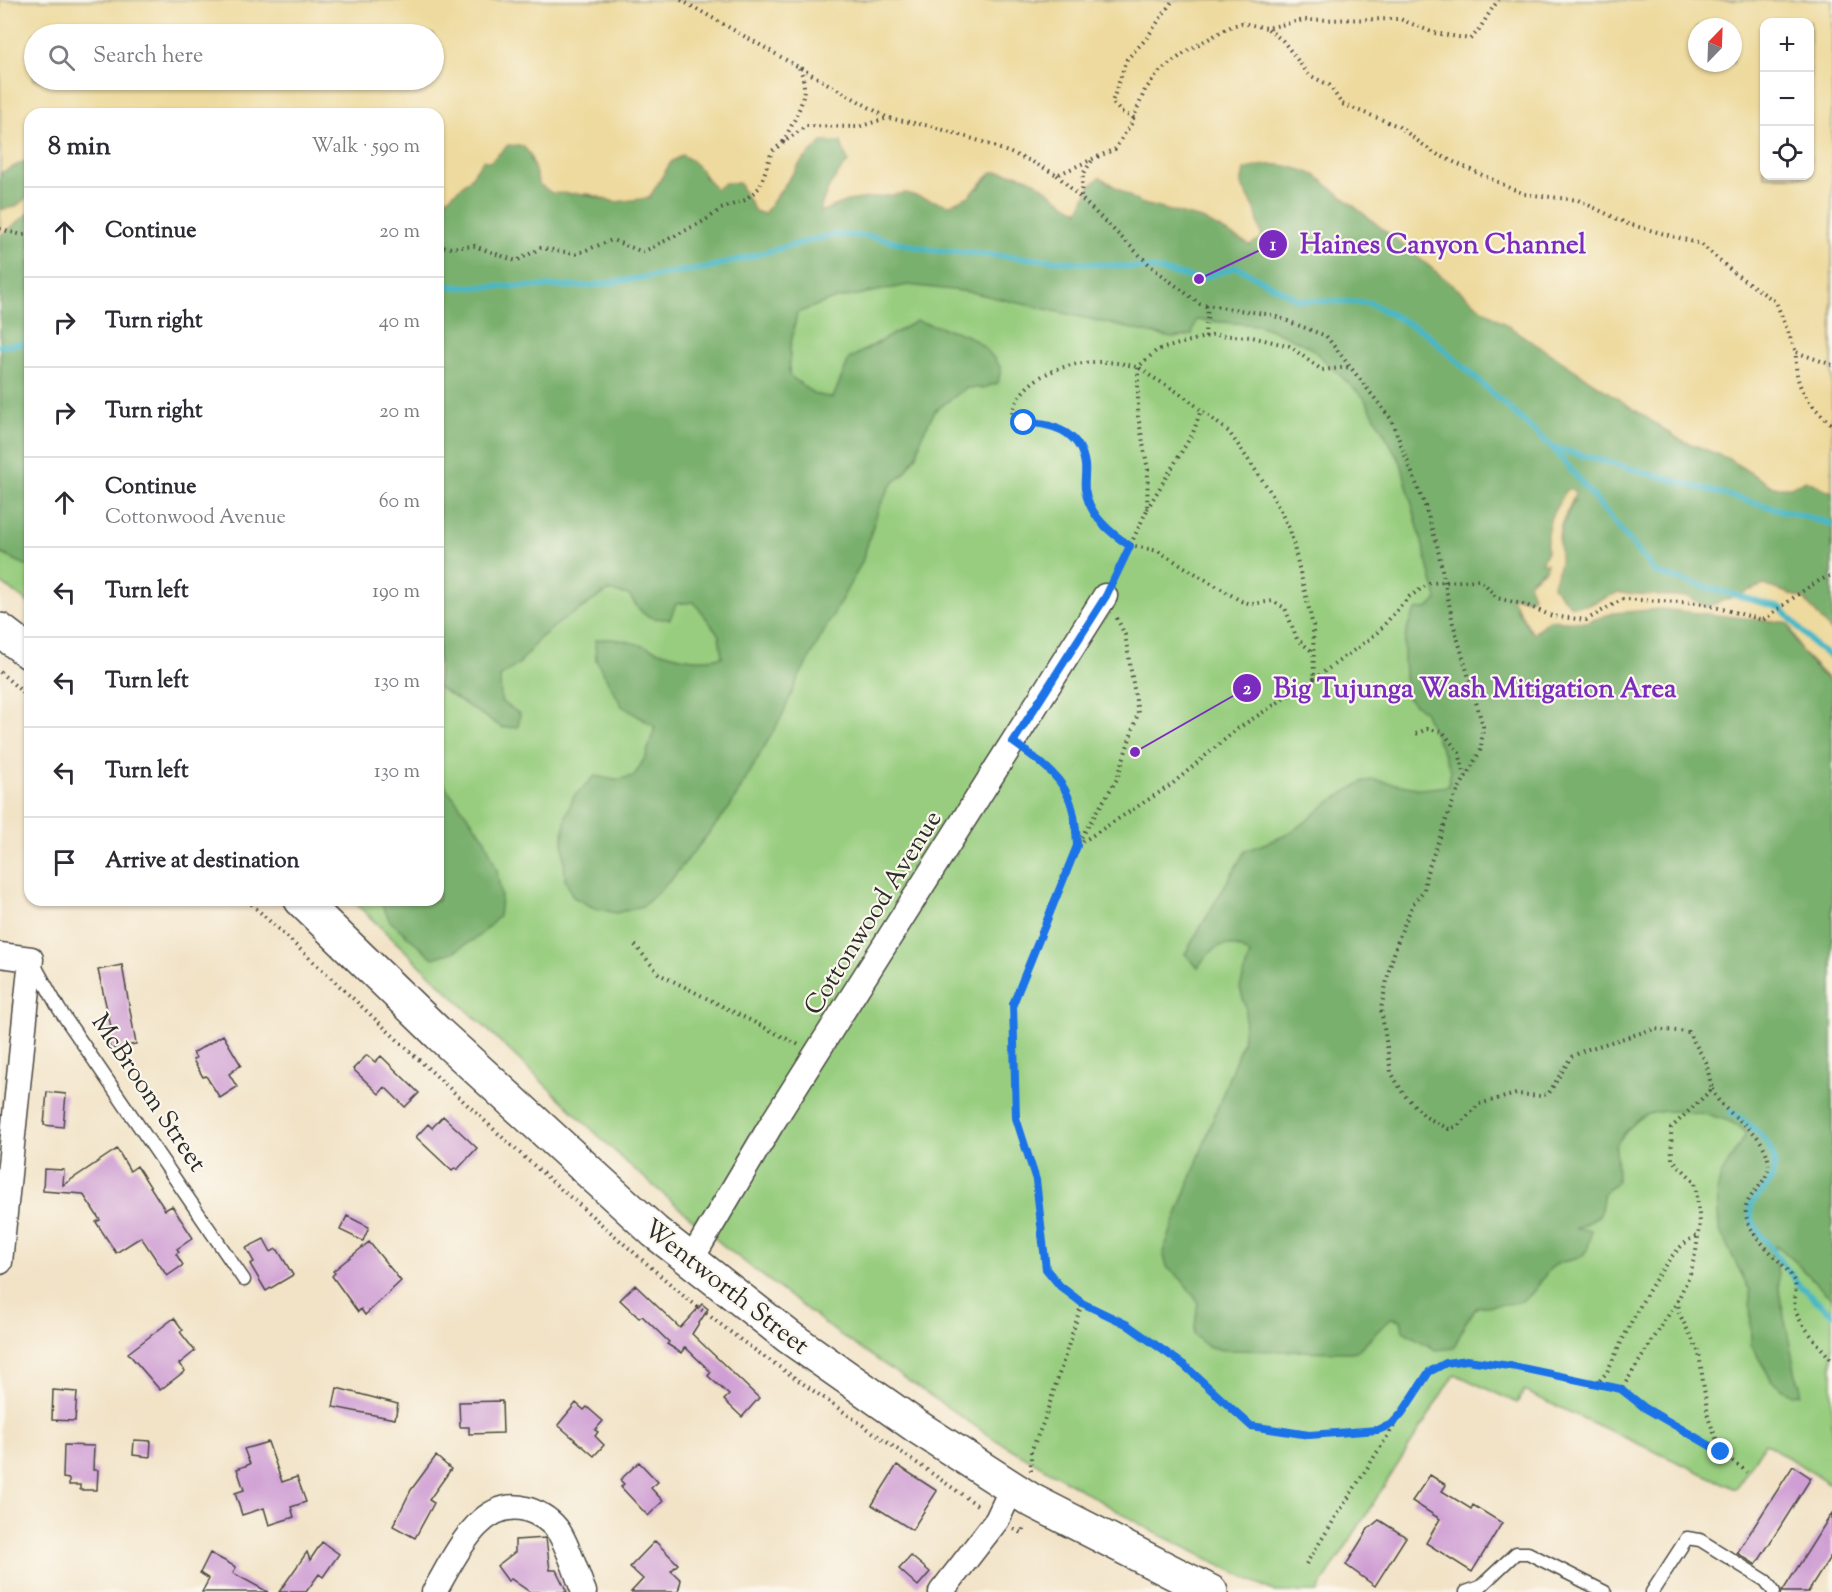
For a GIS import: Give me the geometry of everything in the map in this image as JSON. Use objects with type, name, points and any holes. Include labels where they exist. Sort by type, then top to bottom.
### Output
[{"type":"main road","points":[[0,630],[24,648]]},
{"type":"main road","name":"Wentworth Street","points":[[307,906],[439,1034],[655,1232],[789,1337],[916,1426],[1022,1494],[1211,1592]]},
{"type":"street","name":"Cottonwood Avenue","points":[[691,1260],[815,1054],[1106,596]]},
{"type":"street","points":[[0,955],[31,958],[0,1262]]},
{"type":"street","points":[[941,1592],[997,1520],[1022,1494]]},
{"type":"street","points":[[434,1592],[478,1523],[490,1514],[505,1508],[521,1508],[543,1516],[559,1533],[584,1592]]},
{"type":"lane","name":"McBroom Street","points":[[31,958],[59,1009],[244,1280]]},
{"type":"lane","points":[[1652,1592],[1687,1539],[1700,1540],[1766,1581],[1774,1592]]},
{"type":"lane","points":[[1466,1592],[1480,1587],[1516,1553],[1528,1553],[1605,1592]]},
{"type":"path","points":[[681,0],[888,118],[930,126],[980,141],[1031,161],[1057,175],[1154,269],[1200,304],[1272,315],[1326,336],[1391,419],[1425,506],[1437,545],[1444,583],[1483,726],[1481,749],[1466,780],[1455,796],[1426,875],[1424,890],[1413,904],[1399,937],[1381,1009],[1391,1072],[1404,1095],[1426,1117],[1449,1129],[1458,1126],[1479,1104],[1516,1094],[1542,1096],[1550,1093],[1571,1057],[1586,1050],[1654,1029],[1688,1032],[1706,1062],[1717,1103],[1755,1134],[1765,1148],[1770,1164],[1767,1177],[1753,1193],[1747,1205],[1747,1219],[1793,1281],[1797,1314],[1832,1361]]},
{"type":"path","points":[[1134,118],[1121,112],[1112,102],[1127,59],[1146,39],[1173,0]]},
{"type":"path","points":[[1057,175],[1115,149],[1134,118],[1145,90],[1160,71],[1190,49],[1232,26],[1242,23],[1267,28],[1304,20],[1400,19],[1434,33],[1470,39],[1481,29],[1486,14],[1498,0]]},
{"type":"path","points":[[1267,28],[1283,41],[1309,75],[1329,85],[1342,104],[1398,126],[1434,153],[1524,194],[1578,200],[1628,224],[1701,244],[1734,273],[1776,302],[1796,352],[1795,374],[1801,391],[1809,403],[1832,425]]},
{"type":"path","points":[[783,143],[803,96],[804,84],[797,66]]},
{"type":"path","points":[[444,247],[474,246],[516,261],[541,248],[576,254],[612,240],[643,252],[706,220],[721,209],[745,200],[760,187],[772,151],[806,126],[858,127],[888,118]]},
{"type":"path","points":[[1081,197],[1083,174],[1093,159]]},
{"type":"path","points":[[0,229],[24,235]]},
{"type":"path","points":[[1206,305],[1208,312],[1205,326],[1206,337]]},
{"type":"path","points":[[1147,510],[1148,470],[1138,416],[1138,367],[1156,350],[1206,337],[1252,337],[1289,346],[1322,370],[1351,367]]},
{"type":"path","points":[[1796,352],[1832,365]]},
{"type":"path","points":[[1314,653],[1297,639],[1285,608],[1273,601],[1252,604],[1241,601],[1158,551],[1130,546],[1109,531],[1094,513],[1085,490],[1085,465],[1079,445],[1065,431],[1046,423],[1024,423],[1012,414],[1015,400],[1031,383],[1071,364],[1106,363],[1138,367],[1184,394],[1229,432],[1270,492],[1290,530],[1313,626],[1314,653],[1314,679]]},
{"type":"path","points":[[1201,410],[1193,433],[1147,510],[1106,596],[1125,635],[1138,713],[1117,779],[1077,846],[1013,1004],[1016,1118],[1036,1180],[1046,1269],[1060,1286],[1082,1303],[1126,1324],[1184,1365],[1251,1426],[1309,1435],[1344,1434],[1378,1430],[1392,1424],[1402,1413]]},
{"type":"path","points":[[1077,846],[1171,785],[1237,729],[1314,679],[1375,635],[1409,597],[1430,583],[1478,580],[1484,583],[1497,598],[1526,604],[1552,615],[1586,620],[1623,599],[1700,603],[1763,620],[1793,601],[1812,583],[1832,575]]},
{"type":"path","points":[[0,672],[24,694]]},
{"type":"path","points":[[1416,734],[1427,729],[1443,732],[1459,753],[1466,780]]},
{"type":"path","points":[[1013,742],[1055,774],[1070,795],[1076,819],[1077,846]]},
{"type":"path","points":[[635,945],[659,974],[815,1054]]},
{"type":"path","points":[[1621,1389],[1678,1300],[1690,1274],[1700,1222],[1695,1182],[1672,1160],[1671,1128],[1712,1089]]},
{"type":"path","points":[[1596,1386],[1607,1372],[1657,1275],[1682,1244],[1698,1236]]},
{"type":"path","points":[[1678,1300],[1679,1313],[1699,1353],[1708,1417],[1721,1452]]},
{"type":"path","points":[[997,1520],[1022,1533],[1022,1494],[1031,1451],[1044,1421],[1082,1303]]},
{"type":"path","points":[[1306,1564],[1429,1372],[1446,1363],[1467,1360],[1517,1367],[1596,1386],[1621,1389],[1645,1408],[1721,1452],[1746,1472]]},
{"type":"green space","points":[[0,0],[1832,0],[1832,1485],[1765,1443],[1736,1489],[1524,1391],[1517,1403],[1455,1374],[1317,1592],[1275,1592],[1150,1530],[996,1440],[836,1332],[725,1247],[627,1163],[358,906],[444,906],[444,108],[24,108],[24,600],[0,582]]},
{"type":"green space","points":[[822,141],[841,142],[848,162],[827,191],[820,212],[847,201],[906,193],[949,204],[980,187],[992,172],[1014,174],[1032,180],[1066,204],[1100,177],[1140,203],[1202,219],[1250,245],[1255,209],[1241,184],[1244,169],[1271,164],[1306,171],[1315,175],[1484,310],[1679,439],[1727,458],[1773,487],[1790,487],[1806,480],[1832,492],[1832,633],[1804,599],[1764,585],[1707,607],[1688,597],[1606,597],[1581,607],[1571,606],[1553,587],[1553,577],[1559,565],[1560,531],[1574,500],[1560,501],[1551,517],[1547,533],[1547,552],[1541,563],[1547,563],[1546,569],[1532,578],[1533,596],[1530,599],[1517,596],[1516,608],[1529,630],[1537,632],[1548,620],[1587,622],[1613,613],[1660,609],[1783,622],[1789,624],[1795,640],[1806,656],[1832,683],[1832,1299],[1797,1263],[1775,1246],[1780,1297],[1800,1385],[1800,1394],[1792,1395],[1772,1381],[1751,1345],[1750,1291],[1719,1229],[1717,1192],[1721,1175],[1746,1134],[1739,1127],[1713,1116],[1680,1111],[1652,1113],[1642,1117],[1616,1144],[1617,1182],[1604,1192],[1600,1215],[1576,1229],[1591,1230],[1586,1251],[1576,1259],[1551,1268],[1524,1300],[1477,1307],[1465,1323],[1454,1348],[1436,1350],[1403,1331],[1401,1320],[1391,1318],[1357,1351],[1350,1352],[1222,1350],[1207,1346],[1194,1335],[1198,1302],[1182,1280],[1167,1267],[1163,1252],[1243,1040],[1246,1009],[1240,988],[1250,954],[1234,946],[1221,946],[1209,953],[1198,967],[1185,954],[1245,851],[1284,836],[1303,824],[1326,804],[1364,781],[1375,780],[1422,789],[1448,786],[1451,770],[1424,711],[1407,698],[1404,652],[1410,620],[1416,610],[1429,608],[1437,599],[1401,463],[1364,398],[1311,348],[1285,335],[1258,325],[1196,320],[1192,335],[1172,338],[970,292],[908,285],[831,300],[797,313],[790,349],[789,375],[814,394],[833,398],[849,359],[916,321],[964,334],[974,339],[983,346],[1001,368],[998,383],[983,388],[966,388],[935,411],[922,435],[917,455],[904,474],[891,485],[878,510],[862,562],[797,681],[782,716],[730,807],[671,880],[643,906],[616,913],[594,908],[573,897],[565,879],[563,837],[566,816],[574,796],[595,776],[615,780],[634,776],[646,756],[655,727],[622,706],[596,660],[595,640],[627,641],[670,655],[703,659],[722,657],[719,635],[694,602],[676,604],[670,619],[655,618],[645,615],[629,595],[608,591],[560,622],[539,639],[520,663],[500,677],[501,701],[520,714],[518,727],[503,728],[444,691],[444,201],[469,180],[483,160],[501,152],[508,145],[523,146],[530,154],[531,163],[578,193],[615,202],[649,198],[671,162],[682,155],[698,163],[705,178],[725,183],[739,183],[755,211],[764,214],[801,162]]},
{"type":"green space","points":[[24,162],[24,200],[15,207],[0,210],[0,173]]},
{"type":"green space","points":[[24,217],[24,564],[0,553],[0,236]]},
{"type":"green space","points":[[444,785],[484,837],[497,870],[501,897],[499,916],[478,937],[453,952],[433,958],[390,921],[382,906],[444,906]]},
{"type":"sand","points":[[0,0],[1832,0],[1832,492],[1806,480],[1790,487],[1773,487],[1727,458],[1679,439],[1484,310],[1315,175],[1288,166],[1263,165],[1244,170],[1241,184],[1255,209],[1262,238],[1250,245],[1202,219],[1140,203],[1100,177],[1090,186],[1079,211],[1030,179],[1020,175],[992,172],[969,196],[949,205],[906,193],[847,201],[820,212],[830,186],[848,162],[841,142],[822,142],[801,162],[764,214],[755,211],[739,183],[725,183],[716,189],[697,166],[682,155],[671,162],[649,198],[615,202],[589,194],[552,193],[539,184],[530,154],[523,146],[508,145],[490,162],[483,160],[469,180],[444,201],[444,108],[24,108],[24,162],[0,173]]},
{"type":"sand","points":[[24,200],[24,217],[0,236],[0,210],[15,207]]},
{"type":"sand","points":[[1571,488],[1575,492],[1560,527],[1560,563],[1553,587],[1571,606],[1589,605],[1617,593],[1688,597],[1707,607],[1764,585],[1804,599],[1832,633],[1832,683],[1802,652],[1789,624],[1783,622],[1660,609],[1613,613],[1587,622],[1548,620],[1533,634],[1511,597],[1530,599],[1533,596],[1528,583],[1546,569],[1547,563],[1541,563],[1547,552],[1547,533],[1551,517],[1565,492]]},
{"type":"building","points":[[122,965],[136,1044],[110,1049],[106,1028],[111,1027],[98,970]]},
{"type":"building","points":[[223,1035],[241,1065],[229,1074],[237,1087],[220,1098],[206,1076],[203,1077],[193,1060],[196,1058],[193,1053]]},
{"type":"building","points":[[367,1055],[375,1062],[381,1056],[419,1093],[405,1107],[385,1087],[379,1094],[353,1069]]},
{"type":"building","points":[[47,1092],[66,1094],[63,1127],[44,1125]]},
{"type":"building","points":[[443,1116],[477,1148],[457,1170],[455,1168],[452,1171],[416,1137],[428,1124],[432,1128]]},
{"type":"building","points":[[117,1149],[130,1171],[137,1166],[165,1210],[172,1206],[193,1238],[177,1249],[179,1252],[176,1254],[183,1265],[167,1276],[141,1237],[116,1253],[96,1222],[100,1220],[83,1194],[43,1191],[44,1169],[64,1170],[63,1185]]},
{"type":"building","points":[[347,1216],[369,1227],[363,1241],[340,1230]]},
{"type":"building","points":[[264,1239],[271,1252],[278,1250],[293,1275],[266,1291],[250,1264],[254,1262],[246,1248]]},
{"type":"building","points":[[369,1242],[401,1281],[365,1315],[361,1309],[358,1312],[332,1276],[335,1273],[333,1271]]},
{"type":"building","points":[[635,1285],[680,1328],[702,1304],[708,1309],[692,1334],[759,1398],[742,1417],[724,1400],[729,1395],[708,1376],[711,1372],[685,1347],[681,1353],[667,1344],[669,1342],[642,1316],[639,1318],[620,1300]]},
{"type":"building","points":[[174,1318],[183,1330],[180,1332],[195,1351],[179,1364],[185,1371],[160,1390],[128,1353]]},
{"type":"building","points":[[337,1388],[398,1404],[395,1419],[333,1407]]},
{"type":"building","points":[[53,1390],[77,1392],[75,1421],[52,1420]]},
{"type":"building","points":[[502,1401],[503,1433],[469,1434],[469,1427],[460,1427],[459,1402]]},
{"type":"building","points":[[576,1403],[584,1410],[587,1407],[603,1421],[595,1430],[598,1432],[595,1436],[604,1445],[594,1456],[558,1425]]},
{"type":"building","points":[[134,1440],[151,1441],[150,1457],[133,1455]]},
{"type":"building","points":[[268,1442],[282,1482],[297,1477],[306,1502],[291,1507],[294,1517],[269,1525],[264,1508],[242,1515],[235,1493],[244,1490],[237,1469],[250,1464],[244,1449]]},
{"type":"building","points":[[64,1445],[94,1446],[93,1470],[98,1470],[97,1490],[80,1490],[80,1485],[69,1485],[69,1479],[63,1478]]},
{"type":"building","points":[[436,1456],[451,1469],[429,1500],[434,1503],[415,1538],[393,1526],[411,1490]]},
{"type":"building","points":[[639,1462],[658,1482],[651,1488],[663,1501],[648,1516],[621,1487],[624,1484],[620,1480]]},
{"type":"building","points":[[897,1465],[937,1491],[912,1530],[872,1505]]},
{"type":"building","points":[[1793,1466],[1811,1478],[1756,1565],[1737,1553]]},
{"type":"building","points":[[1430,1475],[1446,1485],[1442,1491],[1471,1509],[1473,1505],[1502,1523],[1472,1572],[1426,1543],[1440,1519],[1412,1501]]},
{"type":"building","points":[[1832,1513],[1832,1554],[1808,1592],[1782,1592]]},
{"type":"building","points":[[1379,1520],[1406,1537],[1375,1586],[1346,1565],[1368,1529]]},
{"type":"building","points":[[546,1538],[550,1570],[556,1570],[567,1592],[530,1592],[511,1579],[508,1581],[497,1566],[515,1552],[515,1540]]},
{"type":"building","points":[[655,1541],[678,1564],[671,1571],[681,1580],[678,1592],[631,1592],[643,1579],[630,1567]]},
{"type":"building","points":[[322,1542],[339,1554],[323,1577],[319,1574],[306,1592],[279,1592],[307,1552],[310,1560]]},
{"type":"building","points":[[210,1553],[236,1567],[233,1573],[268,1592],[202,1592],[209,1579],[200,1573]]},
{"type":"building","points":[[911,1556],[930,1572],[918,1586],[899,1569]]},
{"type":"waterway","points":[[444,284],[454,287],[589,286],[711,267],[831,235],[870,236],[931,250],[1154,269],[1199,279],[1237,267],[1299,300],[1370,303],[1426,333],[1553,448],[1656,573],[1781,608],[1817,648],[1832,657]]},
{"type":"waterway","points":[[0,346],[24,344]]},
{"type":"waterway","points":[[1555,448],[1832,524]]},
{"type":"waterway","points":[[1731,1112],[1758,1132],[1771,1151],[1774,1161],[1769,1183],[1750,1205],[1751,1219],[1800,1286],[1832,1314]]},
{"type":"place","name":"Haines Canyon Channel","points":[[1199,279]]},
{"type":"place","name":"Big Tujunga Wash Mitigation Area","points":[[1135,752]]},
{"type":"route","points":[[1024,423],[1046,423],[1065,431],[1079,445],[1085,465],[1085,490],[1094,513],[1109,531],[1130,546],[1106,596],[1013,742],[1055,774],[1070,795],[1076,819],[1077,846],[1013,1004],[1016,1118],[1036,1180],[1046,1269],[1060,1286],[1082,1303],[1126,1324],[1184,1365],[1251,1426],[1309,1435],[1378,1430],[1392,1424],[1402,1413],[1429,1372],[1446,1363],[1467,1360],[1517,1367],[1604,1388],[1621,1389],[1645,1408],[1721,1452]]}]
